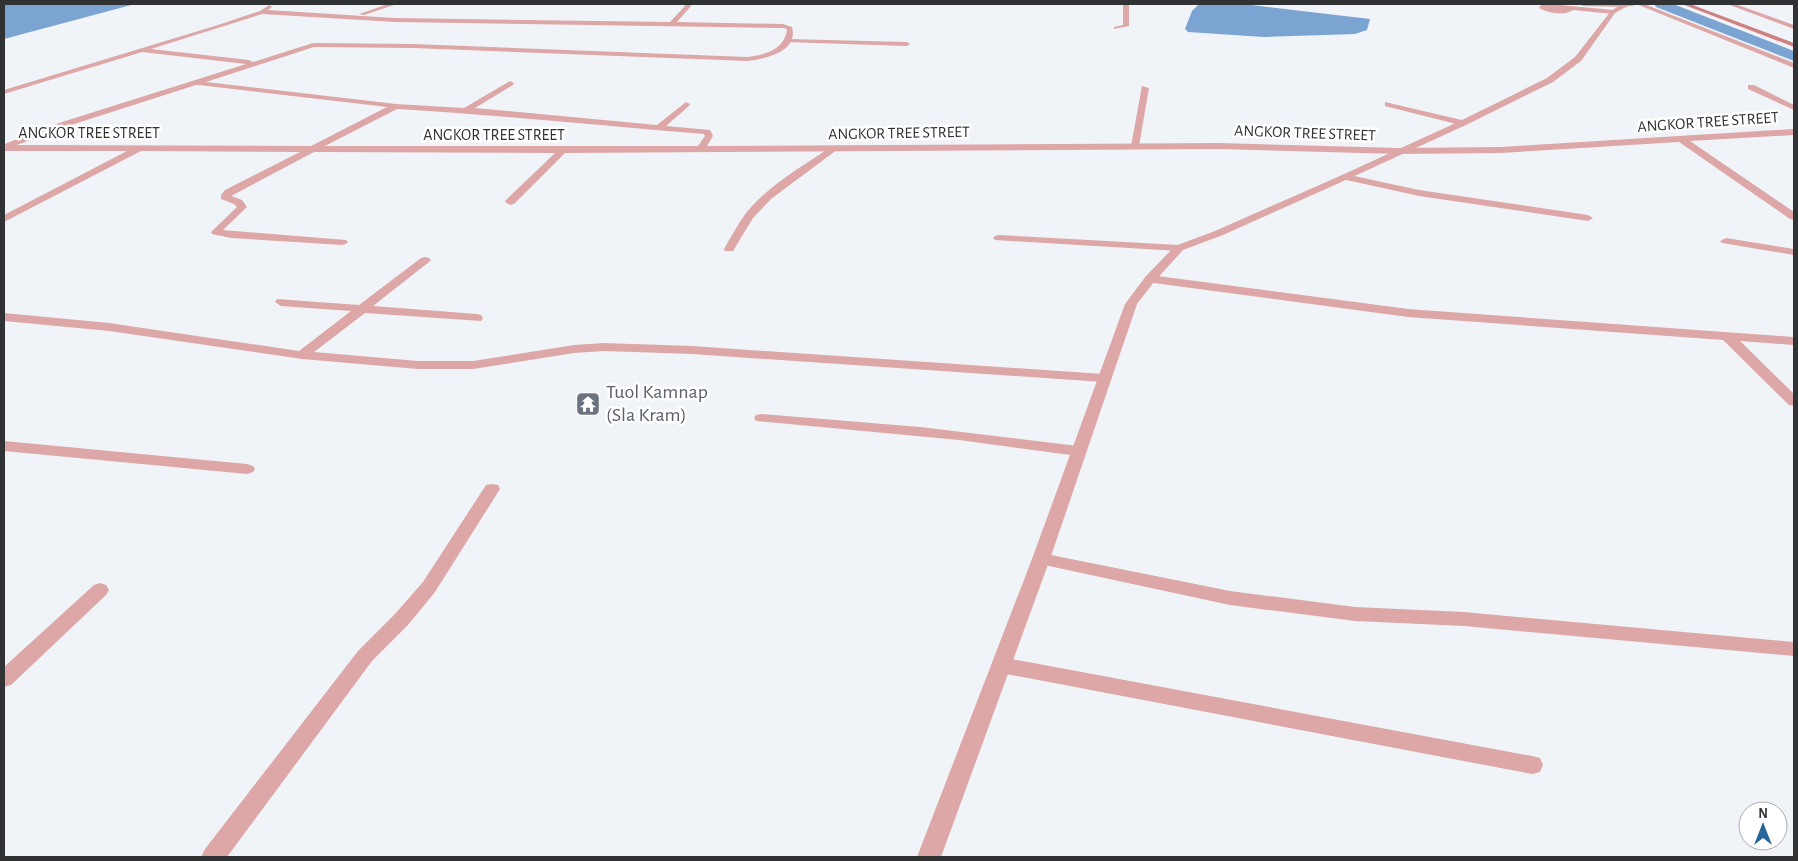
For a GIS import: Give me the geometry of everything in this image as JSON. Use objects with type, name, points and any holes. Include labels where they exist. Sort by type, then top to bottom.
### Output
[{"type":"main road","points":[[1685,4],[1794,45]]},
{"type":"street","points":[[262,12],[262,10],[278,4]]},
{"type":"street","points":[[352,17],[394,4]]},
{"type":"street","points":[[672,24],[688,6],[687,4]]},
{"type":"street","points":[[1116,28],[1126,26],[1126,4]]},
{"type":"street","points":[[1584,4],[1618,8],[1639,4],[1794,66]]},
{"type":"street","points":[[1730,4],[1794,27]]},
{"type":"street","points":[[999,238],[1179,248],[1219,233],[1345,177],[1463,123],[1550,80],[1578,60],[1618,8]]},
{"type":"street","points":[[4,92],[68,74],[262,12],[540,23],[783,26],[790,28],[787,41],[772,55],[747,59],[329,44],[303,47],[65,124],[4,148]]},
{"type":"street","points":[[139,50],[254,62]]},
{"type":"street","points":[[194,82],[396,106],[466,110],[707,132],[709,136],[700,150]]},
{"type":"street","points":[[466,110],[510,83]]},
{"type":"street","points":[[1751,87],[1794,108]]},
{"type":"street","points":[[659,128],[686,104]]},
{"type":"street","points":[[342,242],[231,235],[216,232],[221,224],[240,211],[242,206],[238,202],[226,199],[226,195],[230,192],[396,106]]},
{"type":"street","name":"ANGKOR TREE STREET","points":[[4,148],[700,150],[1219,146],[1399,151],[1500,150],[1794,132]]},
{"type":"street","points":[[1681,139],[1794,217]]},
{"type":"street","points":[[4,219],[140,148]]},
{"type":"street","points":[[510,202],[563,150]]},
{"type":"street","points":[[1345,177],[1418,193],[1588,218]]},
{"type":"street","points":[[1726,241],[1794,252]]},
{"type":"street","points":[[928,857],[1041,559],[1103,378],[1131,304],[1150,279],[1179,248]]},
{"type":"street","points":[[302,355],[425,260]]},
{"type":"street","points":[[1150,279],[1408,313],[1794,341]]},
{"type":"street","points":[[281,302],[477,318]]},
{"type":"street","points":[[4,317],[109,327],[302,355],[418,365],[473,365],[574,349],[614,347],[692,350],[1103,378]]},
{"type":"street","points":[[1727,336],[1794,402]]},
{"type":"street","points":[[761,418],[992,438],[1078,451]]},
{"type":"street","points":[[4,446],[247,469]]},
{"type":"street","points":[[213,857],[365,656],[401,620],[429,587],[492,489]]},
{"type":"street","points":[[1041,559],[1230,598],[1355,614],[1464,619],[1794,649]]},
{"type":"street","points":[[4,679],[100,590]]},
{"type":"street","points":[[1000,665],[1532,765]]},
{"type":"lane","points":[[1572,8],[1618,8]]},
{"type":"lane","points":[[787,41],[907,44]]},
{"type":"lane","points":[[1135,146],[1145,88]]},
{"type":"lane","points":[[1388,104],[1463,123]]},
{"type":"lane","points":[[729,249],[749,217],[767,197],[795,174],[834,149]]},
{"type":"water","points":[[4,4],[135,4],[4,39]]},
{"type":"water","points":[[1199,4],[1243,4],[1370,19],[1367,30],[1355,34],[1264,37],[1188,32],[1185,29],[1192,11]]},
{"type":"waterway","points":[[1661,4],[1794,56]]},
{"type":"place","name":"Tuol Kamnap (Sla Kram)","points":[[588,404]]}]
